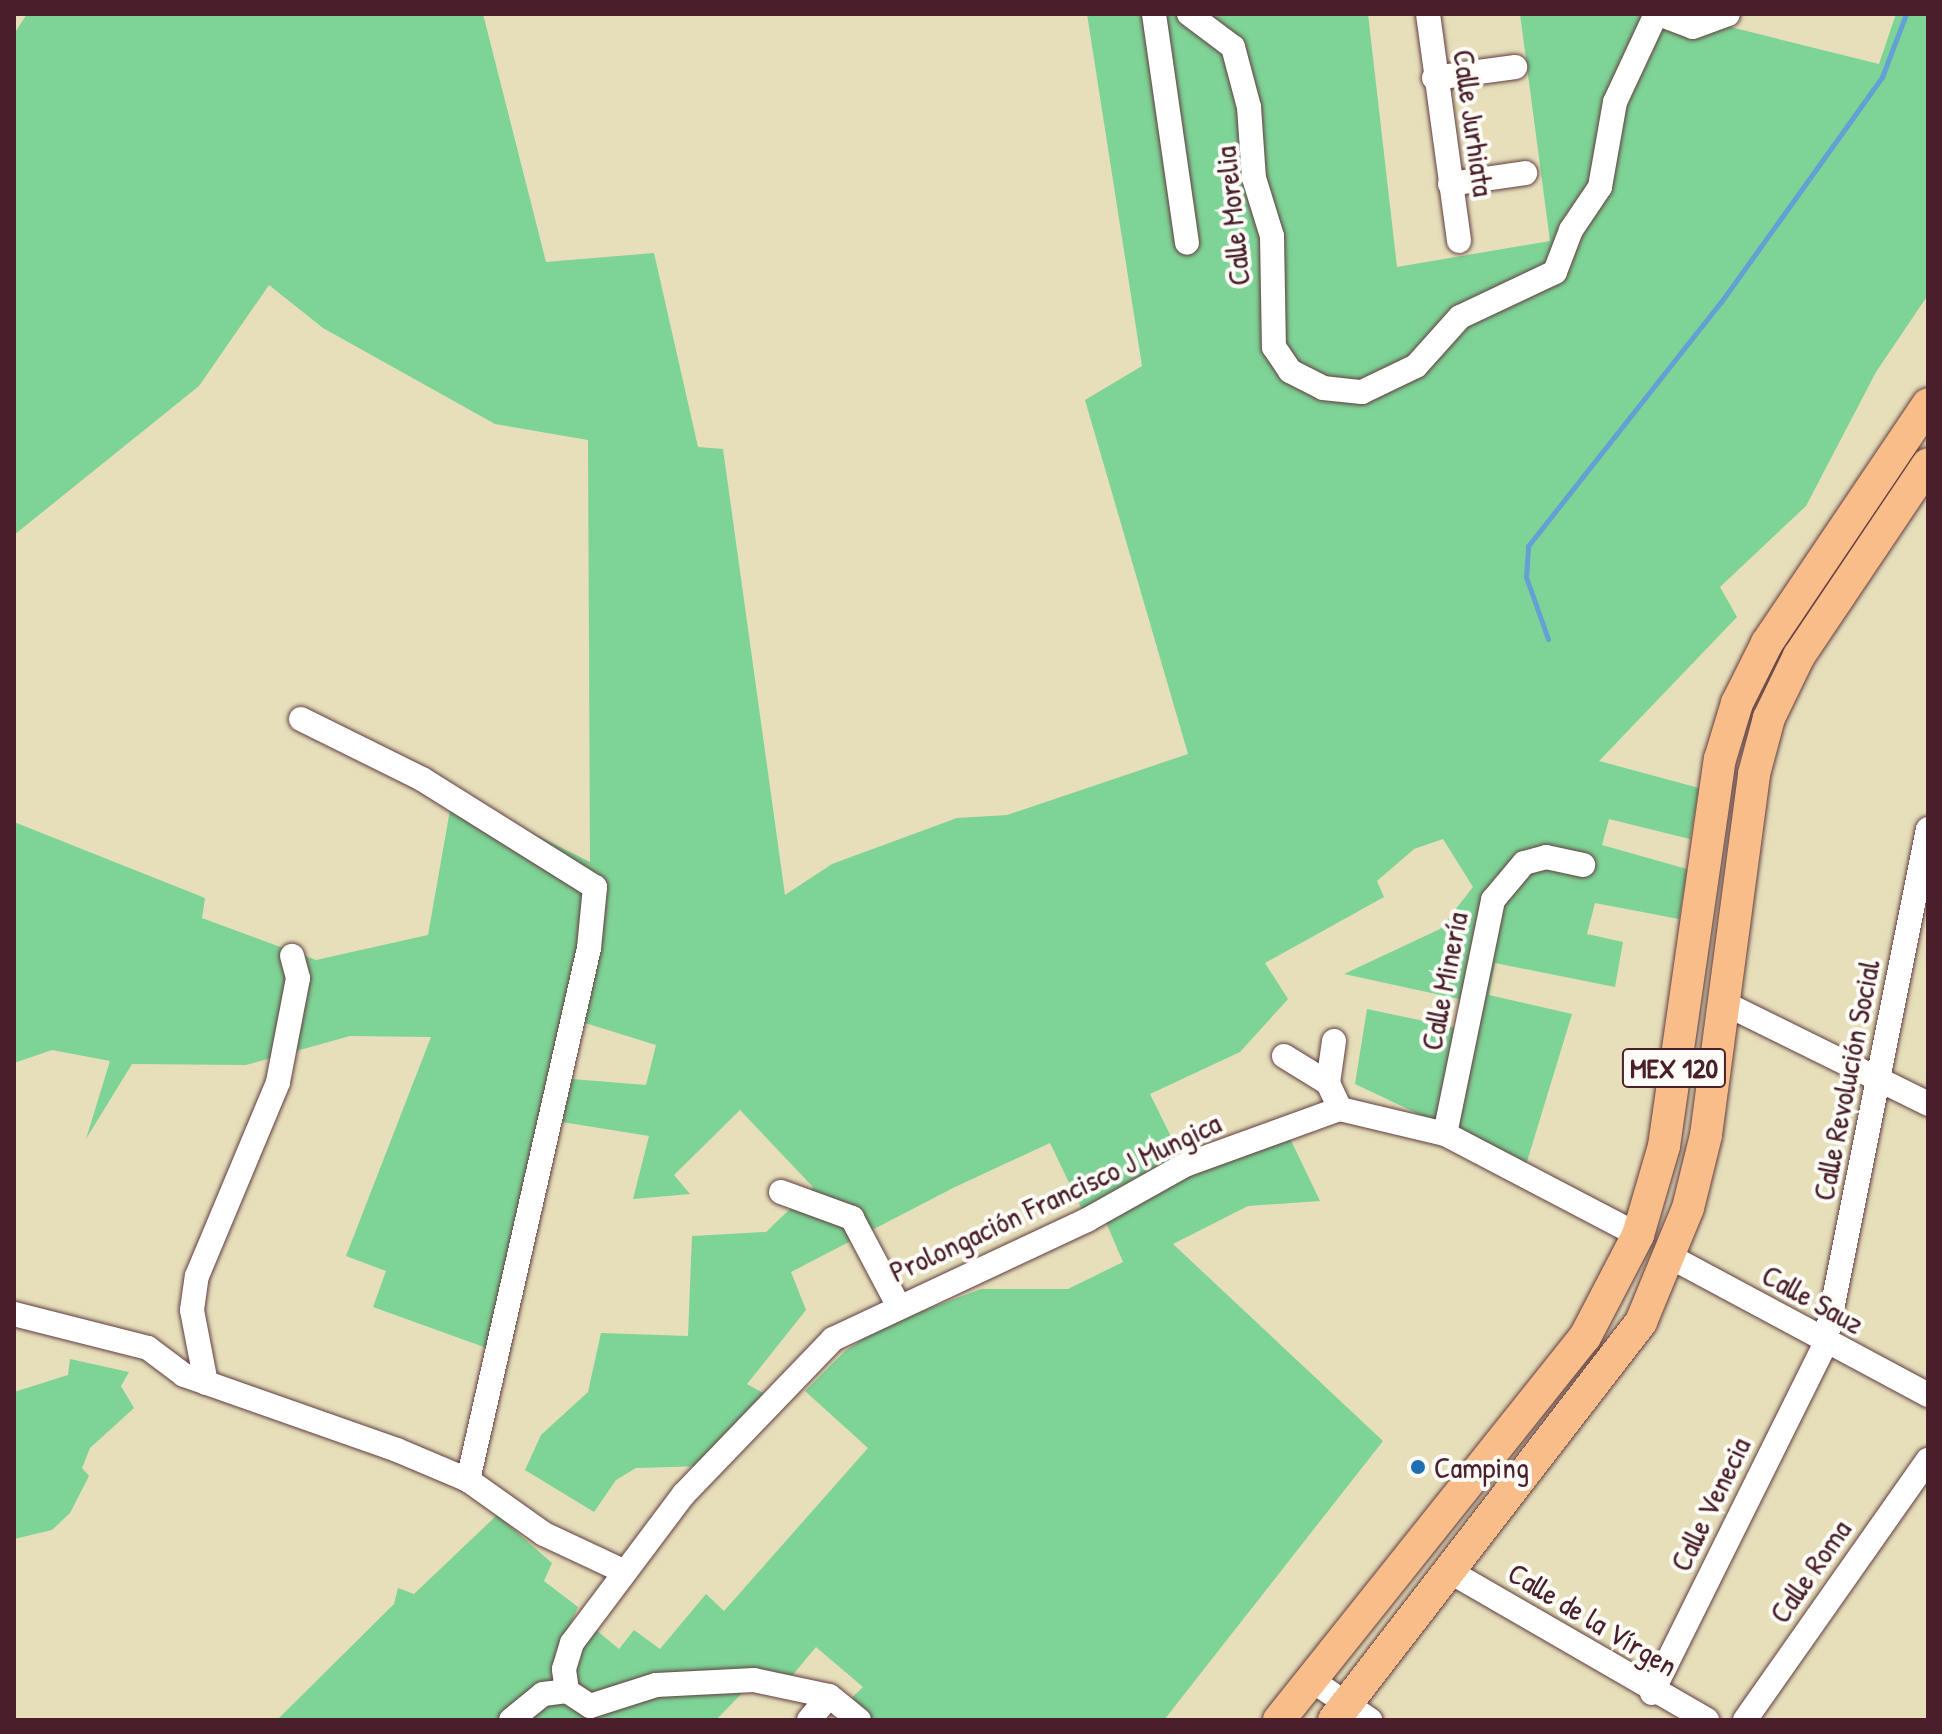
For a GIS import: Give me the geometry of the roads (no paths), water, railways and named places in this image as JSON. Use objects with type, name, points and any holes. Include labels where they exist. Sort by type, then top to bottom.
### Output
[{"type":"main road","name":"MEX 120","points":[[1279,1720],[1585,1337],[1638,1235],[1664,1146],[1720,759],[1737,703],[1767,643],[1928,404]]},
{"type":"main road","name":"MEX 120","points":[[1352,1715],[1449,1571],[1611,1368],[1641,1322],[1669,1256],[1706,1135],[1754,774],[1769,718],[1799,656],[1928,464]]},
{"type":"street","points":[[1154,14],[1187,243]]},
{"type":"street","name":"Calle Morelia","points":[[1189,14],[1233,47],[1253,120],[1254,178],[1272,236],[1274,347],[1301,376],[1362,392],[1416,366],[1460,317],[1555,272],[1571,230],[1600,187],[1615,102],[1657,14]]},
{"type":"street","name":"Calle Jurhiata","points":[[1428,14],[1434,78],[1459,241]]},
{"type":"street","points":[[1657,14],[1693,27],[1728,14]]},
{"type":"street","points":[[1434,78],[1515,67]]},
{"type":"street","points":[[1450,184],[1525,173]]},
{"type":"street","points":[[301,719],[422,779],[595,887],[589,948],[468,1480]]},
{"type":"street","name":"Calle Revolución Social","points":[[1825,1344],[1928,829]]},
{"type":"street","name":"Calle Minería","points":[[1445,1134],[1493,900],[1524,863],[1546,857],[1583,865]]},
{"type":"street","points":[[206,1383],[192,1310],[197,1276],[278,1082],[298,978],[292,956]]},
{"type":"street","points":[[1724,1003],[1928,1104]]},
{"type":"street","points":[[1334,1041],[1328,1083],[1340,1109],[1445,1134],[1638,1235]]},
{"type":"street","points":[[1284,1056],[1328,1083]]},
{"type":"street","name":"Prolongación Francisco J Mungica","points":[[567,1691],[572,1643],[625,1572],[684,1494],[833,1339],[898,1305],[1087,1220],[1185,1165],[1340,1109]]},
{"type":"street","points":[[781,1192],[852,1218],[898,1305]]},
{"type":"street","name":"Calle Sauz","points":[[1669,1256],[1825,1344],[1928,1395]]},
{"type":"street","points":[[14,1314],[148,1348],[206,1383],[468,1480],[544,1534],[625,1572]]},
{"type":"street","name":"Calle Venecia","points":[[1652,1693],[1825,1344]]},
{"type":"street","name":"Calle Roma","points":[[1745,1720],[1928,1460]]},
{"type":"street","name":"Calle de la Vírgen","points":[[1449,1571],[1652,1693],[1707,1720]]},
{"type":"street","points":[[1310,1679],[1352,1715]]},
{"type":"street","points":[[511,1720],[543,1694],[567,1691],[590,1706],[656,1685],[754,1680],[829,1696],[859,1720]]},
{"type":"street","points":[[809,1720],[829,1696]]},
{"type":"waterway","points":[[1548,639],[1526,577],[1528,546],[1721,302],[1882,77],[1906,14]]},
{"type":"place","name":"Camping","points":[[1418,1467]]}]
